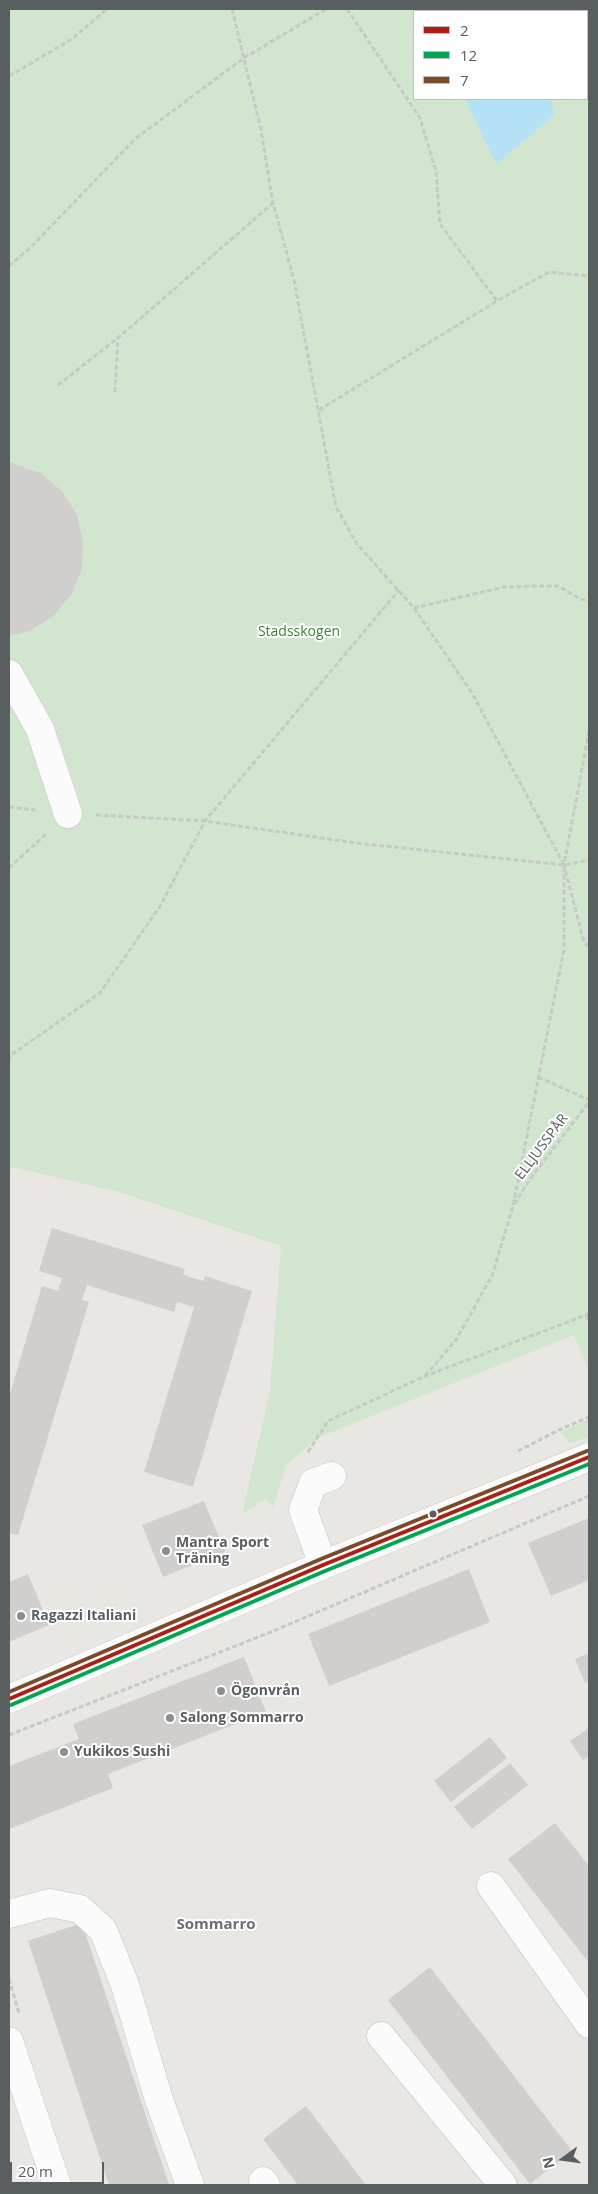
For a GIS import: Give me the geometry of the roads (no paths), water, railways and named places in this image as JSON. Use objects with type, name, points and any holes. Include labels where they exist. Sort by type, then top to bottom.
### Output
[{"type":"street","points":[[9,674],[40,728],[68,814]]},
{"type":"street","points":[[9,1698],[323,1565],[589,1457]]},
{"type":"street","points":[[323,1565],[303,1510],[313,1483],[332,1476]]},
{"type":"street","points":[[492,1886],[589,2024]]},
{"type":"street","points":[[9,1914],[50,1903],[80,1909],[103,1930],[125,1985],[158,2100],[190,2185]]},
{"type":"street","points":[[381,2036],[502,2185]]},
{"type":"street","points":[[9,2041],[57,2185]]},
{"type":"water","points":[[489,9],[492,10],[452,10]]},
{"type":"water","points":[[465,100],[551,100],[554,115],[496,164]]},
{"type":"place","name":"Mantra Sport Träning","points":[[166,1551]]},
{"type":"place","name":"Ragazzi Italiani","points":[[21,1616]]},
{"type":"place","name":"Ögonvrån","points":[[221,1691]]},
{"type":"place","name":"Salong Sommarro","points":[[170,1718]]},
{"type":"place","name":"Yukikos Sushi","points":[[64,1752]]},
{"type":"district","name":"Sommarro","points":[[216,1925]]},
{"type":"park label","name":"Stadsskogen","points":[[299,632]]}]
